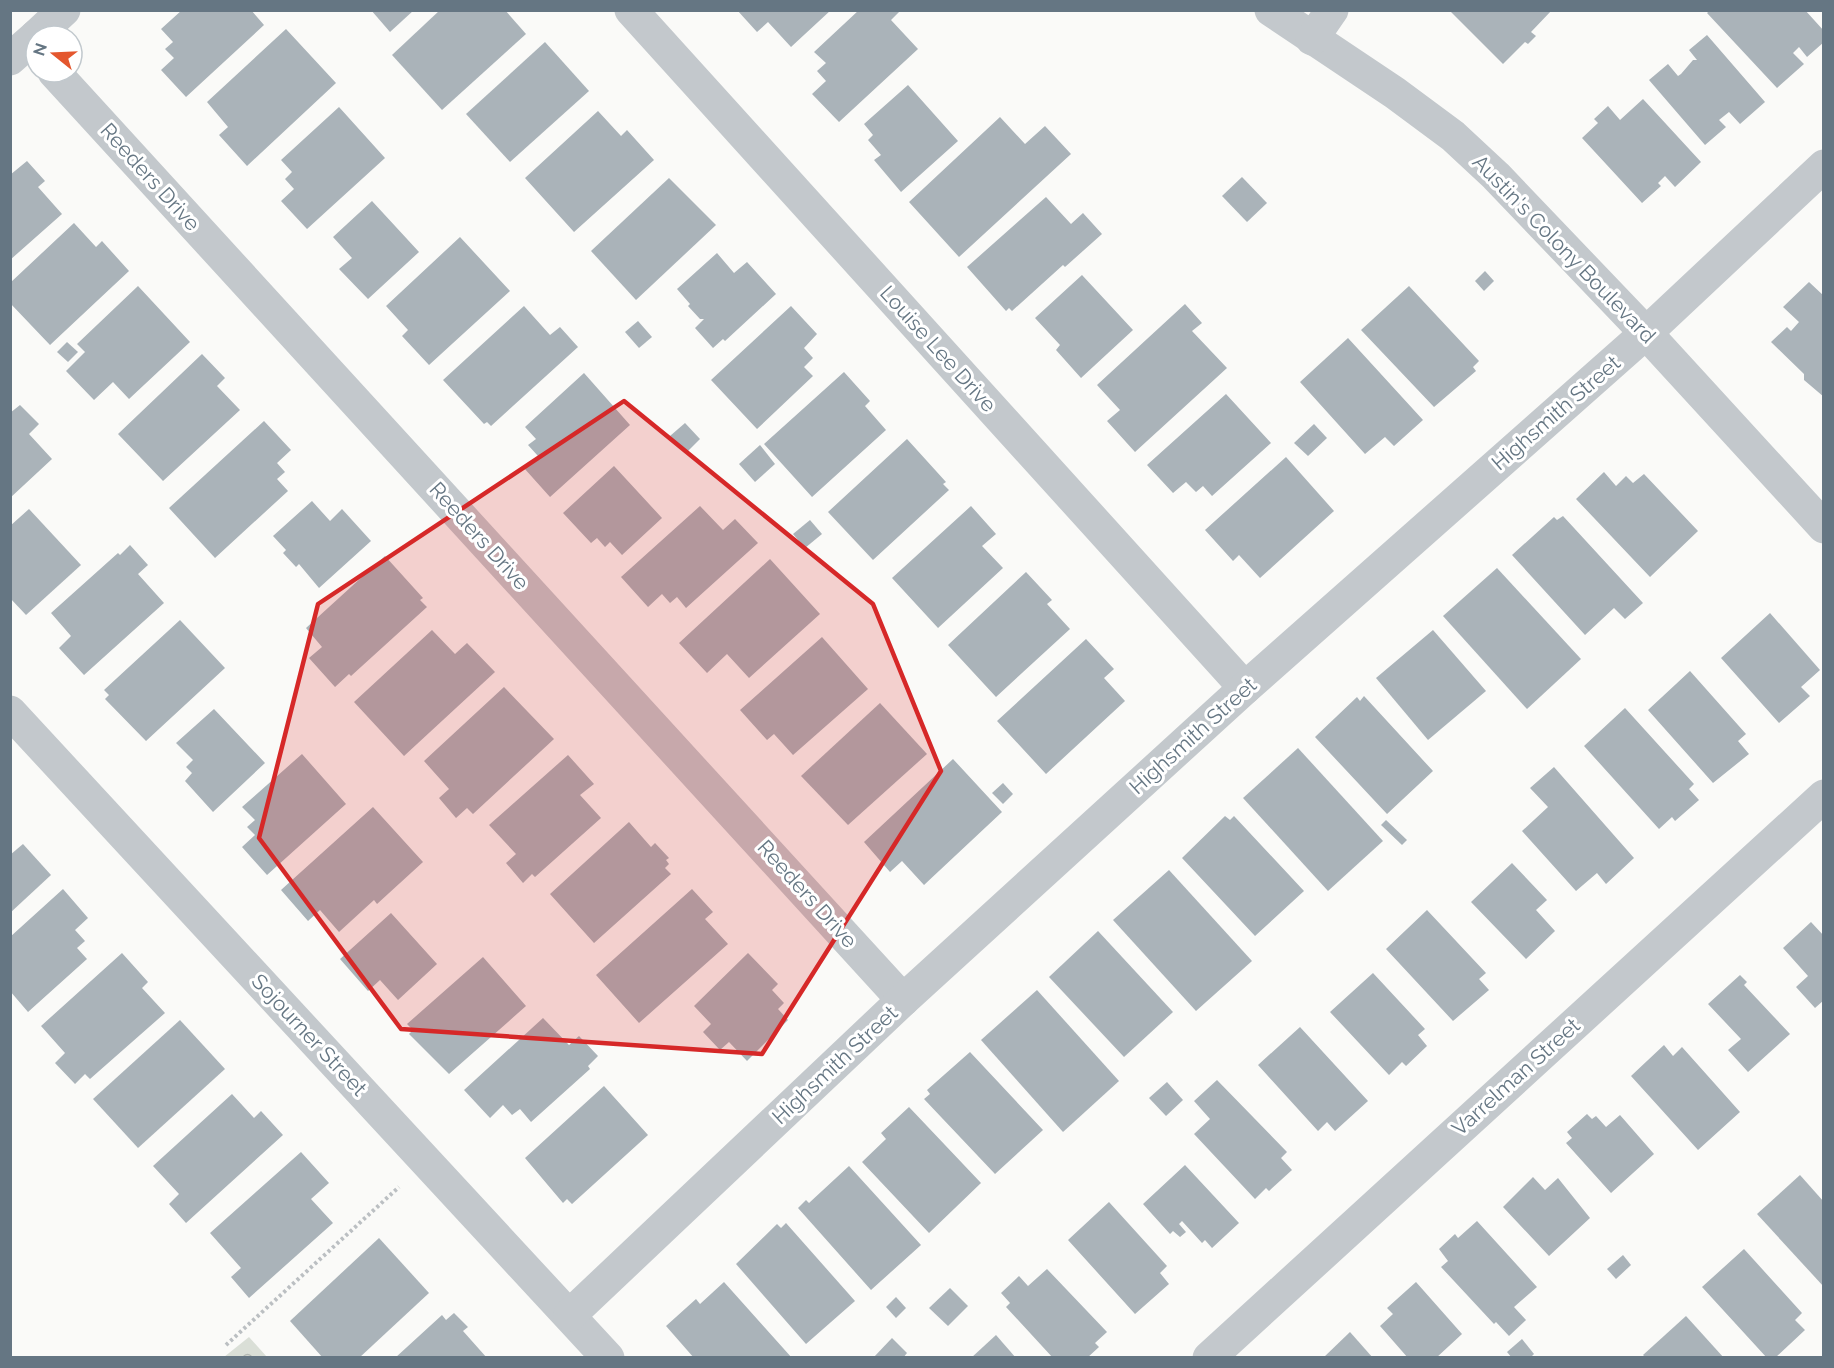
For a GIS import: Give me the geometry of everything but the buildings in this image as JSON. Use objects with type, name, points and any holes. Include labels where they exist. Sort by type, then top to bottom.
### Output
[{"type":"street","points":[[50,24],[64,10]]},
{"type":"street","name":"Louise Lee Drive","points":[[631,10],[1245,688]]},
{"type":"street","name":"Austin's Colony Boulevard","points":[[1271,10],[1395,93],[1453,136],[1496,176],[1646,333],[1824,527]]},
{"type":"street","points":[[1312,39],[1332,10]]},
{"type":"street","name":"Reeders Drive","points":[[65,84],[903,1000]]},
{"type":"street","name":"Highsmith Street","points":[[570,1316],[903,1000],[1245,688],[1646,333],[1824,166]]},
{"type":"street","name":"Sojourner Street","points":[[10,712],[608,1358]]},
{"type":"street","name":"Varrelman Street","points":[[1209,1358],[1824,796]]},
{"type":"path","points":[[226,1345],[399,1186]]},
{"type":"highlighted area","points":[[624,401],[873,604],[941,771],[762,1054],[401,1029],[259,838],[318,604]]},
{"type":"green space","points":[[249,1337],[267,1357],[224,1357]]}]
